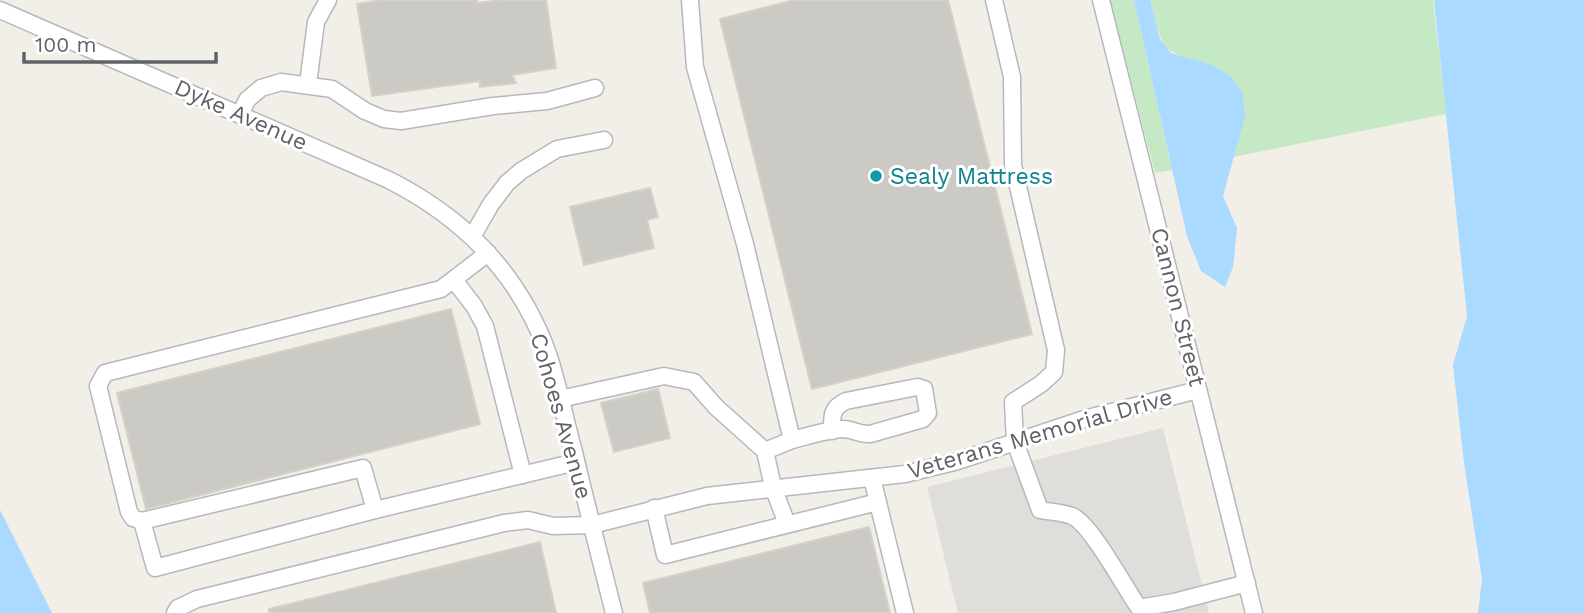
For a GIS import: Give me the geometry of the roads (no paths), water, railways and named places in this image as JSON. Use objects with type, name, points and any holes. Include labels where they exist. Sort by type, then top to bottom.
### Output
[{"type":"street","points":[[308,84],[316,22],[328,0]]},
{"type":"street","points":[[690,0],[695,67],[748,256],[792,440]]},
{"type":"street","points":[[994,0],[1012,78],[1013,165],[1056,350],[1054,372],[1013,402],[1015,442],[1040,510],[1074,516],[1097,539],[1139,608],[1247,583]]},
{"type":"street","name":"Cannon Street","points":[[1101,0],[1254,613]]},
{"type":"street","name":"Dyke Avenue","points":[[0,10],[413,192],[435,205],[472,237]]},
{"type":"street","points":[[240,115],[247,100],[261,88],[281,82],[332,89],[365,111],[384,119],[401,121],[493,106],[547,101],[595,88]]},
{"type":"street","points":[[472,237],[491,204],[507,183],[521,171],[557,149],[604,139]]},
{"type":"street","name":"Cohoes Avenue","points":[[472,237],[488,253],[522,298],[547,351],[614,613]]},
{"type":"street","points":[[375,510],[363,468],[142,521],[133,518],[129,512],[98,386],[105,373],[441,289],[488,253]]},
{"type":"street","points":[[454,280],[485,326],[523,475]]},
{"type":"street","points":[[560,399],[664,376],[694,382],[716,407],[765,451],[773,487],[787,524]]},
{"type":"street","points":[[765,451],[792,440],[832,431],[851,429],[861,435],[870,435],[923,419],[928,414],[924,389],[917,387],[837,405],[832,412],[832,431]]},
{"type":"street","name":"Veterans Memorial Drive","points":[[175,613],[178,608],[197,599],[504,523],[528,520],[554,526],[592,525],[707,496],[872,478],[930,468],[1084,419],[1198,390]]},
{"type":"street","points":[[142,521],[155,568],[375,510],[576,462]]},
{"type":"street","points":[[872,478],[905,613]]},
{"type":"street","points":[[654,508],[665,555],[878,502]]},
{"type":"water","points":[[1134,0],[1150,0],[1160,39],[1171,53],[1212,65],[1230,76],[1242,92],[1245,116],[1223,196],[1237,228],[1233,267],[1225,287],[1201,271],[1187,236]]},
{"type":"water","points":[[1434,0],[1584,0],[1584,613],[1478,613],[1482,579],[1464,463],[1453,365],[1467,316]]},
{"type":"water","points":[[0,510],[52,613],[0,613]]},
{"type":"place","name":"Sealy Mattress","points":[[876,176]]}]
